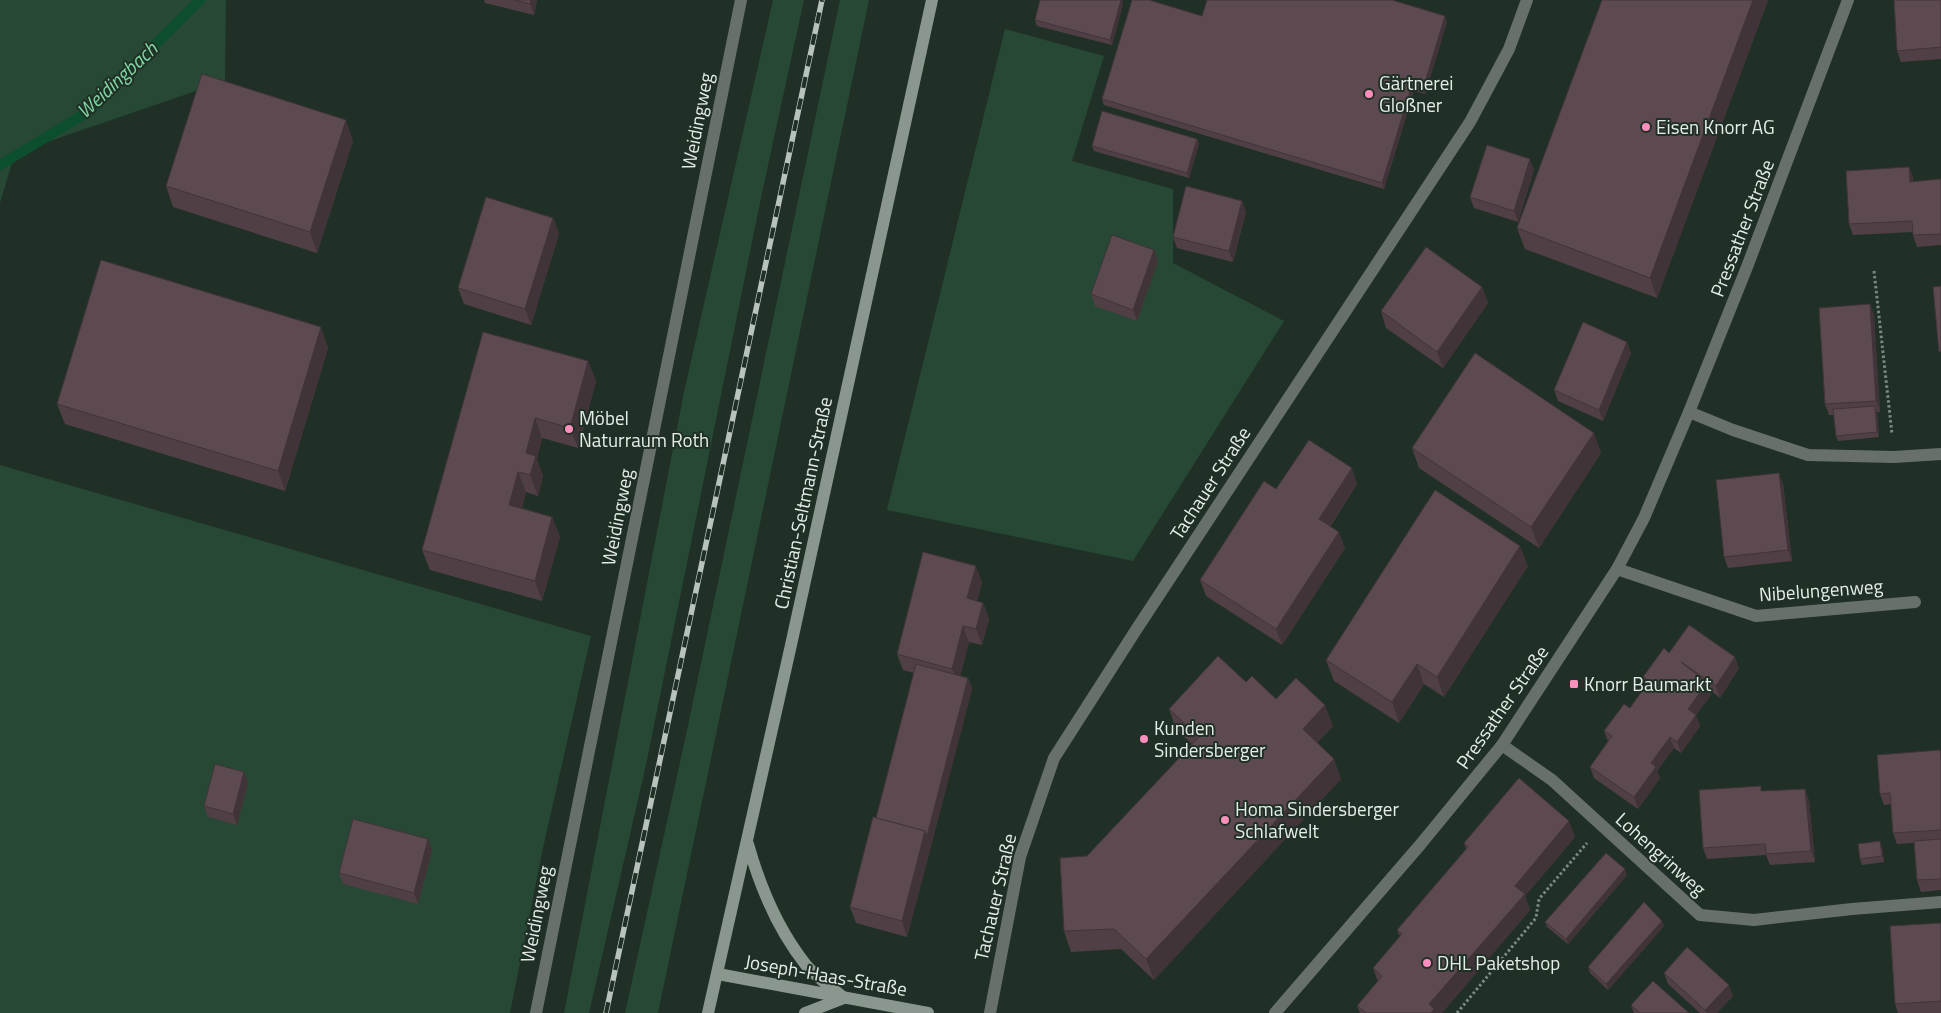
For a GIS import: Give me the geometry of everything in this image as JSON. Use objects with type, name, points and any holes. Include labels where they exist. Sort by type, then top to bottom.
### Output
[{"type":"main road","name":"Christian-Seltmann-Straße","points":[[708,1013],[932,0]]},
{"type":"main road","points":[[747,843],[758,879],[784,932],[807,966],[844,998],[805,1013]]},
{"type":"main road","name":"Joseph-Haas-Straße","points":[[718,974],[928,1013]]},
{"type":"street","name":"Weidingweg","points":[[536,1013],[741,0]]},
{"type":"street","name":"Tachauer Straße","points":[[990,1013],[1020,857],[1054,758],[1470,122],[1509,49],[1527,0]]},
{"type":"street","name":"Pressather Straße","points":[[1274,1013],[1420,844],[1502,745],[1617,569],[1644,518],[1689,412],[1751,258],[1848,0]]},
{"type":"street","points":[[1689,412],[1733,430],[1808,455],[1894,457],[1941,454]]},
{"type":"street","name":"Nibelungenweg","points":[[1617,569],[1756,616],[1915,602]]},
{"type":"street","name":"Lohengrinweg","points":[[1502,745],[1552,780],[1700,915],[1754,920],[1852,909],[1941,902]]},
{"type":"path","points":[[1874,271],[1894,457]]},
{"type":"path","points":[[1457,1013],[1536,918],[1539,899],[1603,827]]},
{"type":"green space","points":[[0,0],[226,0],[225,81],[15,153],[0,203]]},
{"type":"green space","points":[[773,0],[804,0],[762,193],[646,765],[589,1013],[564,1013],[684,392]]},
{"type":"green space","points":[[840,0],[869,0],[658,1013],[625,1013],[686,735]]},
{"type":"green space","points":[[1005,29],[1104,56],[1072,161],[1173,189],[1173,263],[1284,321],[1133,561],[887,510]]},
{"type":"green space","points":[[0,465],[591,636],[543,848],[510,1013],[0,1013]]},
{"type":"building","points":[[514,0],[531,0],[530,4]]},
{"type":"building","points":[[1040,0],[1121,0],[1110,40],[1035,20]]},
{"type":"building","points":[[1132,0],[1149,0],[1202,16],[1207,0],[1392,0],[1445,16],[1423,89],[1412,85],[1382,183],[1102,99]]},
{"type":"building","name":"Eisen Knorr AG","points":[[1602,0],[1753,0],[1650,278],[1517,228]]},
{"type":"building","points":[[1894,0],[1941,0],[1941,47],[1897,51]]},
{"type":"building","points":[[202,74],[346,120],[310,232],[166,186]]},
{"type":"building","points":[[1102,111],[1197,139],[1187,173],[1092,146]]},
{"type":"building","points":[[1487,145],[1530,159],[1514,211],[1470,197]]},
{"type":"building","points":[[1909,167],[1910,182],[1941,179],[1941,234],[1913,235],[1912,221],[1849,224],[1846,171]]},
{"type":"building","points":[[1186,186],[1242,201],[1229,251],[1173,237]]},
{"type":"building","points":[[486,197],[553,218],[525,309],[458,288]]},
{"type":"building","points":[[1112,235],[1154,250],[1133,310],[1091,294]]},
{"type":"building","points":[[1426,247],[1482,287],[1437,352],[1381,311]]},
{"type":"building","points":[[101,260],[321,327],[278,471],[57,404]]},
{"type":"building","points":[[1941,286],[1941,351],[1939,352],[1933,287]]},
{"type":"building","points":[[1870,304],[1876,401],[1825,404],[1819,308]]},
{"type":"building","points":[[1583,322],[1627,342],[1599,410],[1554,390]]},
{"type":"building","points":[[483,332],[588,361],[570,428],[535,418],[526,453],[536,456],[530,475],[518,472],[509,505],[552,517],[535,581],[422,550]]},
{"type":"building","points":[[1475,353],[1594,433],[1531,527],[1412,448]]},
{"type":"building","points":[[1875,406],[1877,432],[1836,436],[1833,409]]},
{"type":"building","points":[[1309,440],[1352,468],[1319,519],[1339,532],[1276,629],[1200,580],[1264,481],[1276,489]]},
{"type":"building","points":[[1779,473],[1788,550],[1724,557],[1716,480]]},
{"type":"building","points":[[1435,490],[1520,546],[1437,677],[1417,664],[1392,702],[1326,660]]},
{"type":"building","points":[[923,552],[976,566],[967,598],[983,603],[976,629],[963,626],[952,669],[897,654]]},
{"type":"building","points":[[1689,625],[1735,657],[1716,686],[1681,662],[1707,683],[1688,709],[1696,715],[1677,742],[1670,737],[1651,763],[1656,767],[1634,797],[1590,767],[1612,736],[1604,731],[1624,704],[1630,708],[1649,681],[1643,677],[1664,648],[1669,653]]},
{"type":"building","name":"Homa Sindersberger Schlafwelt","points":[[1218,656],[1246,682],[1252,676],[1276,699],[1296,678],[1325,705],[1303,729],[1334,759],[1146,959],[1114,929],[1064,931],[1060,858],[1087,856],[1199,737],[1169,709]]},
{"type":"building","points":[[916,664],[968,678],[927,836],[925,831],[876,818]]},
{"type":"building","points":[[1940,750],[1941,830],[1893,833],[1890,793],[1880,794],[1877,755]]},
{"type":"building","points":[[215,764],[244,772],[233,814],[204,806]]},
{"type":"building","points":[[1519,778],[1569,821],[1515,886],[1525,894],[1429,1004],[1434,1009],[1431,1013],[1366,1013],[1357,1006],[1382,976],[1373,968],[1402,934],[1397,930],[1468,847],[1464,843]]},
{"type":"building","points":[[1761,786],[1761,791],[1805,789],[1811,851],[1766,854],[1765,844],[1703,848],[1699,790]]},
{"type":"building","points":[[873,817],[925,831],[902,921],[850,907]]},
{"type":"building","points":[[353,819],[428,839],[414,893],[339,873]]},
{"type":"building","points":[[1941,839],[1941,879],[1917,880],[1914,841]]},
{"type":"building","points":[[1880,841],[1882,856],[1860,859],[1858,844]]},
{"type":"building","points":[[1606,853],[1625,869],[1566,939],[1545,922]]},
{"type":"building","points":[[1644,902],[1662,921],[1606,984],[1588,967]]},
{"type":"building","points":[[1941,923],[1941,1001],[1895,1004],[1890,926]]},
{"type":"building","points":[[1687,947],[1729,985],[1705,1010],[1664,973]]},
{"type":"building","points":[[1653,981],[1689,1013],[1640,1013],[1631,1005]]},
{"type":"waterway","name":"Weidingbach","points":[[0,165],[86,113],[200,0]]},
{"type":"railway","points":[[606,1013],[822,0]]},
{"type":"place","name":"Gärtnerei Gloßner","points":[[1369,94]]},
{"type":"place","name":"Eisen Knorr AG","points":[[1646,127]]},
{"type":"place","name":"Möbel Naturraum Roth","points":[[569,429]]},
{"type":"place","name":"Knorr Baumarkt","points":[[1574,684]]},
{"type":"place","name":"Kunden Sindersberger","points":[[1144,739]]},
{"type":"place","name":"Homa Sindersberger Schlafwelt","points":[[1225,820]]},
{"type":"place","name":"DHL Paketshop","points":[[1427,963]]}]
